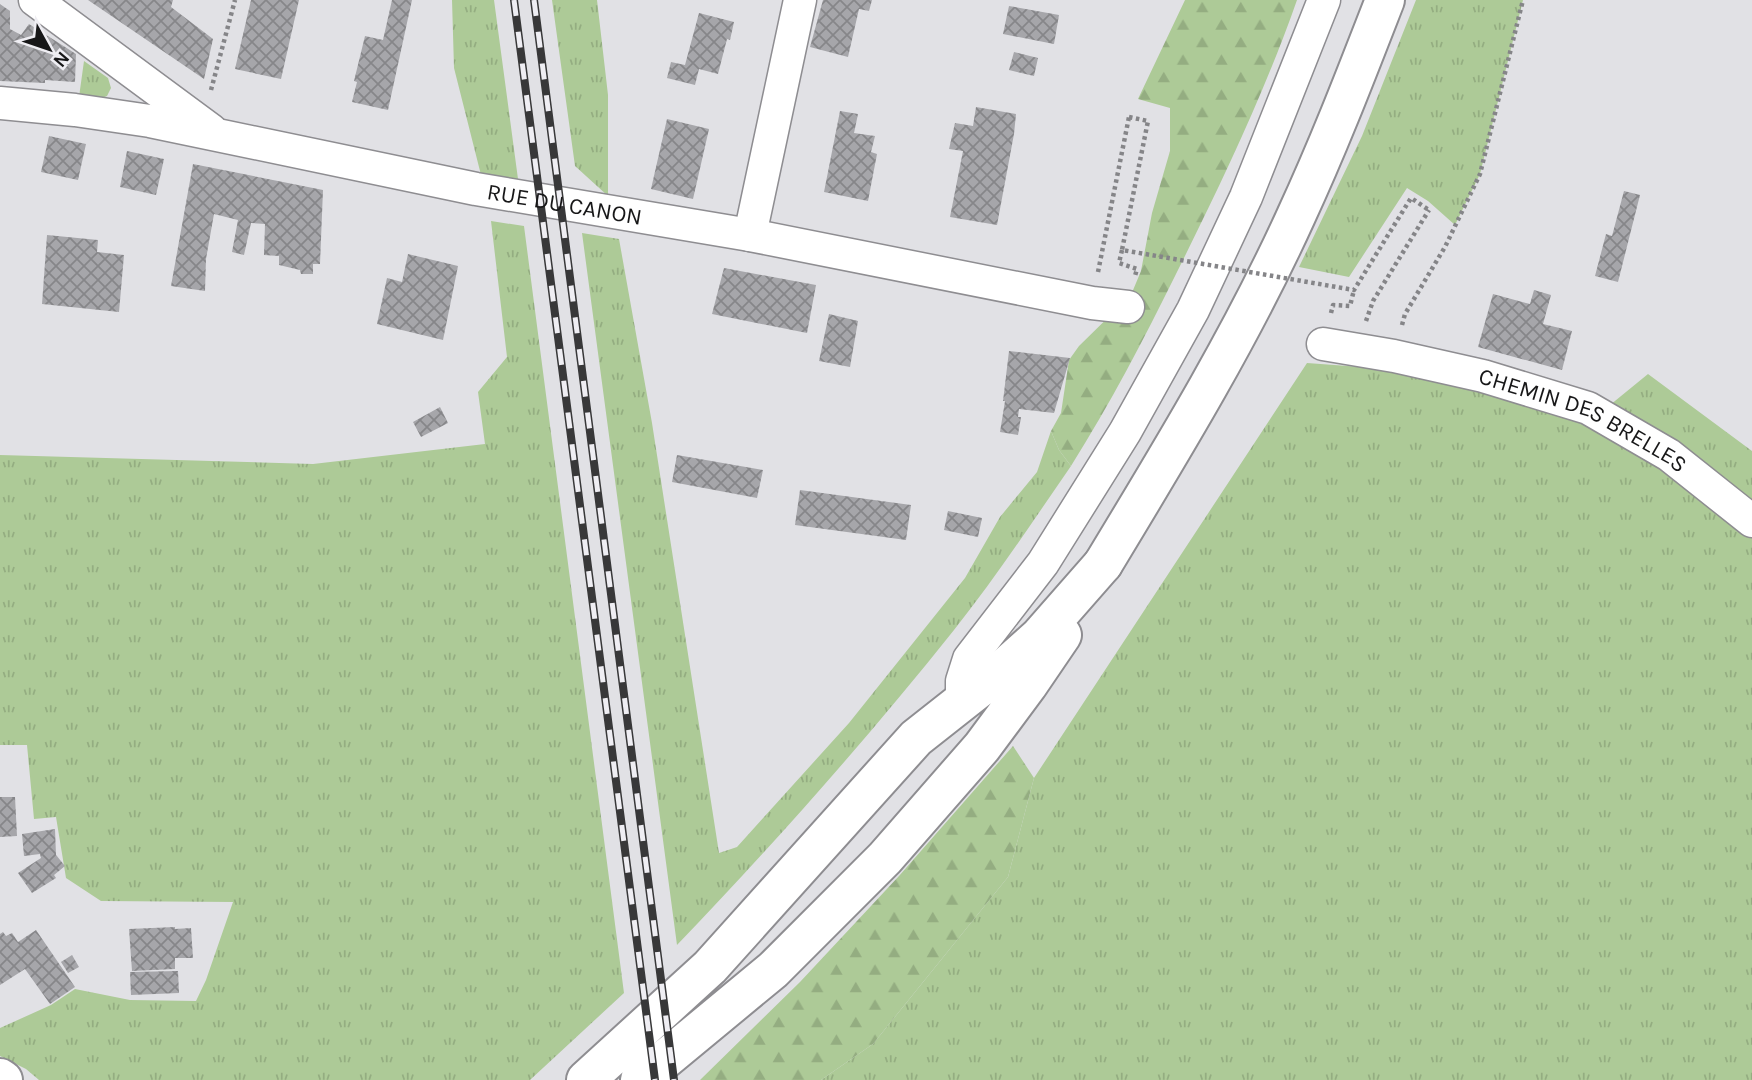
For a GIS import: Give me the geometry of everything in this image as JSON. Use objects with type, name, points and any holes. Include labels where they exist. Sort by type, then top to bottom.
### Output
[{"type":"main road","points":[[640,1080],[773,970],[885,858],[982,747],[1056,645],[1174,447],[1242,324],[1301,204],[1385,0]]},
{"type":"main road","points":[[586,1080],[710,968],[916,738],[1001,671],[1039,637],[1103,564]]},
{"type":"street","points":[[35,0],[211,130]]},
{"type":"street","points":[[750,235],[800,0]]},
{"type":"street","points":[[962,700],[962,681],[969,659],[1043,563],[1125,432],[1193,310],[1247,197],[1324,0]]},
{"type":"street","name":"RUE DU CANON","points":[[0,103],[75,110],[211,130],[476,189],[750,235],[1092,303],[1128,307]]},
{"type":"street","name":"CHEMIN DES BRELLES","points":[[1327,329],[1356,350],[1483,376],[1588,408],[1669,455],[1752,521]]},
{"type":"path","points":[[211,130],[235,0]]},
{"type":"path","points":[[1394,356],[1405,314],[1445,247],[1480,174],[1523,0]]},
{"type":"path","points":[[1092,303],[1129,117],[1148,121],[1122,250],[1354,289]]},
{"type":"path","points":[[1327,329],[1333,305],[1350,306],[1354,289],[1410,198],[1429,210],[1373,301],[1356,350]]},
{"type":"green space","points":[[452,0],[494,0],[518,179],[481,175],[454,68]]},
{"type":"green space","points":[[552,0],[597,0],[608,95],[608,196],[575,166]]},
{"type":"green space","points":[[1185,0],[1297,0],[1256,104],[1209,206],[1139,347],[1071,466],[1059,450],[1051,431],[1061,413],[1069,360],[1079,346],[1131,295],[1141,271],[1152,213],[1170,151],[1170,108],[1138,99]]},
{"type":"green space","points":[[1416,0],[1523,0],[1480,174],[1455,225],[1428,201],[1407,188],[1349,277],[1299,267],[1362,136]]},
{"type":"green space","points":[[84,61],[108,78],[111,88],[107,96],[97,100],[79,97]]},
{"type":"green space","points":[[491,221],[524,226],[624,993],[530,1080],[39,1080],[26,1069],[0,1056],[0,1028],[51,1005],[75,989],[130,1000],[196,1001],[233,902],[101,901],[66,878],[56,817],[34,819],[27,745],[0,745],[0,455],[313,464],[485,444],[478,392],[507,357]]},
{"type":"green space","points":[[582,233],[619,239],[652,423],[719,853],[737,847],[849,723],[965,578],[1000,517],[1037,472],[1051,431],[1059,450],[1071,466],[985,590],[921,671],[819,790],[677,945]]},
{"type":"green space","points":[[1307,363],[1483,376],[1599,414],[1648,374],[1752,451],[1752,1080],[821,1080],[873,1044],[1008,877],[1034,778]]},
{"type":"green space","points":[[1013,746],[1034,778],[1008,877],[873,1044],[821,1080],[700,1080],[800,982],[899,876]]},
{"type":"building","points":[[88,0],[173,0],[171,7],[213,39],[204,79]]},
{"type":"building","points":[[251,0],[299,0],[281,79],[235,69]]},
{"type":"building","points":[[392,0],[412,0],[388,110],[352,102],[365,36],[383,40]]},
{"type":"building","points":[[823,0],[872,0],[869,11],[859,9],[848,57],[810,47]]},
{"type":"building","points":[[0,4],[10,11],[10,29],[21,35],[29,24],[76,54],[75,82],[0,81]]},
{"type":"building","points":[[1009,6],[1059,15],[1054,44],[1003,34]]},
{"type":"building","points":[[699,13],[734,22],[718,74],[699,69],[695,85],[667,78],[671,62],[685,65]]},
{"type":"building","points":[[1014,52],[1038,58],[1034,76],[1009,70]]},
{"type":"building","points":[[976,107],[1016,114],[997,225],[950,217],[963,151],[949,149],[955,123],[973,126]]},
{"type":"building","points":[[840,111],[858,114],[854,133],[875,136],[871,152],[877,154],[868,201],[824,192]]},
{"type":"building","points":[[667,119],[709,129],[693,199],[651,189]]},
{"type":"building","points":[[49,136],[86,144],[78,180],[41,172]]},
{"type":"building","points":[[127,151],[164,159],[156,195],[120,187]]},
{"type":"building","points":[[193,164],[323,190],[320,264],[313,264],[313,274],[301,274],[300,270],[279,265],[279,256],[264,255],[265,224],[251,223],[244,255],[232,252],[238,220],[214,214],[206,259],[205,291],[171,286]]},
{"type":"building","points":[[1624,191],[1640,195],[1618,282],[1595,276],[1606,234],[1612,236]]},
{"type":"building","points":[[47,235],[98,240],[97,252],[124,255],[119,312],[42,304]]},
{"type":"building","points":[[408,254],[458,266],[443,340],[377,324],[387,278],[402,282]]},
{"type":"building","points":[[724,268],[816,285],[807,333],[712,314]]},
{"type":"building","points":[[1534,290],[1551,295],[1543,324],[1572,331],[1562,370],[1478,347],[1493,294],[1530,304]]},
{"type":"building","points":[[829,314],[858,321],[850,367],[819,361]]},
{"type":"building","points":[[1009,351],[1070,358],[1054,413],[1019,409],[1018,417],[1021,417],[1018,435],[1000,432]]},
{"type":"building","points":[[440,407],[448,423],[421,437],[413,422]]},
{"type":"building","points":[[677,455],[763,470],[757,498],[672,482]]},
{"type":"building","points":[[800,490],[911,505],[906,540],[795,525]]},
{"type":"building","points":[[948,511],[982,518],[978,537],[944,530]]},
{"type":"building","points":[[0,797],[15,797],[17,836],[0,837]]},
{"type":"building","points":[[55,829],[56,855],[65,866],[54,875],[56,878],[32,893],[18,873],[41,858],[40,854],[24,856],[22,834]]},
{"type":"building","points":[[191,928],[193,958],[175,958],[175,969],[132,971],[129,929]]},
{"type":"building","points":[[36,930],[75,987],[50,1004],[25,969],[0,985],[0,934],[3,932],[6,936],[12,933],[18,942]]},
{"type":"building","points":[[72,955],[79,967],[68,973],[61,962]]},
{"type":"building","points":[[178,971],[179,993],[131,995],[130,972]]},
{"type":"railway","points":[[514,0],[655,1080]]},
{"type":"railway","points":[[534,0],[674,1080]]}]
